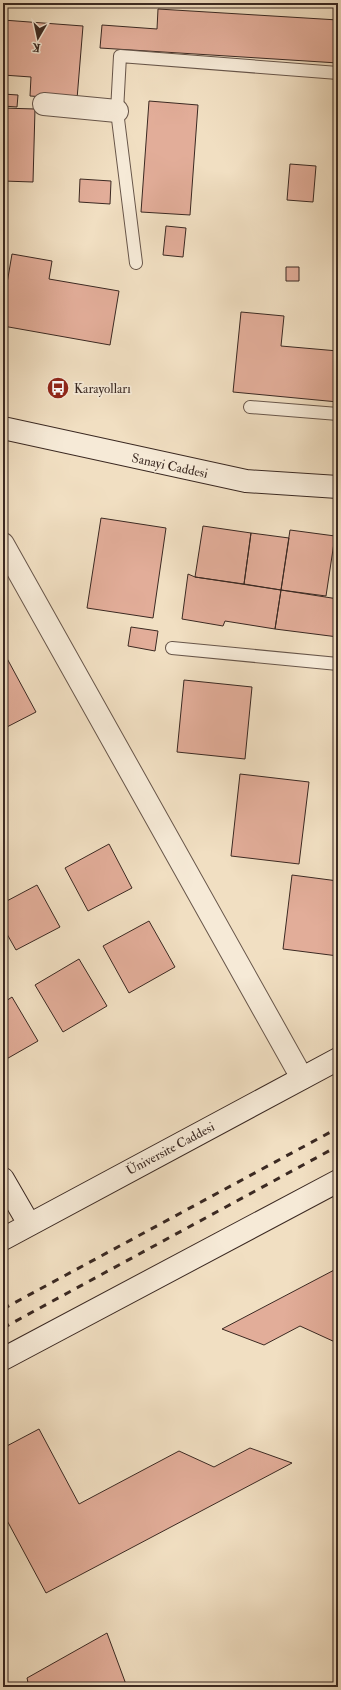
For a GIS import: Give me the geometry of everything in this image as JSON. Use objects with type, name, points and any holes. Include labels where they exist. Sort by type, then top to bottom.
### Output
[{"type":"street","points":[[44,104],[117,111]]},
{"type":"street","name":"Sanayi Caddesi","points":[[3,428],[246,481],[338,487]]},
{"type":"street","points":[[3,544],[302,1078]]},
{"type":"street","name":"Üniversite Caddesi","points":[[16,1231],[338,1059]]},
{"type":"street","points":[[3,1179],[16,1231]]},
{"type":"street","points":[[3,1359],[338,1181]]},
{"type":"street","points":[[3,1209],[16,1231]]},
{"type":"lane","points":[[136,264],[117,111],[120,56],[338,73]]},
{"type":"lane","points":[[250,407],[338,414]]},
{"type":"lane","points":[[172,648],[338,664]]},
{"type":"building","points":[[158,9],[338,20],[338,63],[100,48],[102,25],[157,29]]},
{"type":"building","points":[[3,20],[83,26],[77,99],[30,96],[31,77],[3,75]]},
{"type":"building","points":[[3,94],[18,95],[17,107],[3,106]]},
{"type":"building","points":[[149,101],[198,105],[190,215],[141,212]]},
{"type":"building","points":[[3,108],[35,109],[33,182],[3,181]]},
{"type":"building","points":[[290,164],[316,166],[313,202],[287,200]]},
{"type":"building","points":[[80,179],[111,181],[110,204],[79,202]]},
{"type":"building","points":[[166,226],[186,228],[183,257],[163,255]]},
{"type":"building","points":[[12,254],[52,261],[49,279],[119,291],[110,345],[3,326],[3,307]]},
{"type":"building","points":[[286,267],[299,267],[299,281],[286,281]]},
{"type":"building","points":[[241,312],[284,316],[281,346],[338,351],[338,402],[233,392]]},
{"type":"building","points":[[101,518],[166,528],[153,618],[87,608]]},
{"type":"building","points":[[203,526],[251,533],[244,584],[195,577]]},
{"type":"building","points":[[290,530],[335,536],[326,596],[281,590]]},
{"type":"building","points":[[251,533],[289,538],[281,590],[244,584]]},
{"type":"building","points":[[188,574],[195,577],[281,590],[275,629],[225,621],[223,626],[182,619]]},
{"type":"building","points":[[281,590],[338,599],[338,637],[275,629]]},
{"type":"building","points":[[131,627],[158,631],[155,651],[128,646]]},
{"type":"building","points":[[3,651],[36,712],[3,729]]},
{"type":"building","points":[[184,680],[252,687],[245,759],[177,752]]},
{"type":"building","points":[[240,774],[309,782],[299,864],[231,856]]},
{"type":"building","points":[[109,844],[132,888],[88,911],[65,868]]},
{"type":"building","points":[[292,875],[338,881],[338,956],[283,949]]},
{"type":"building","points":[[37,885],[60,927],[16,950],[3,927],[3,903]]},
{"type":"building","points":[[149,921],[175,967],[129,993],[103,946]]},
{"type":"building","points":[[79,959],[107,1006],[63,1032],[35,985]]},
{"type":"building","points":[[12,997],[38,1041],[3,1061],[3,1003]]},
{"type":"building","points":[[338,1268],[338,1340],[335,1342],[300,1326],[264,1345],[222,1329]]},
{"type":"building","points":[[39,1429],[79,1504],[179,1451],[214,1467],[250,1448],[292,1463],[46,1593],[3,1513],[3,1448]]},
{"type":"building","points":[[107,1633],[127,1687],[29,1687],[27,1678]]},
{"type":"railway","points":[[3,1309],[338,1128]]},
{"type":"railway","points":[[3,1328],[338,1146]]},
{"type":"place","name":"Karayolları","points":[[58,388]]}]
